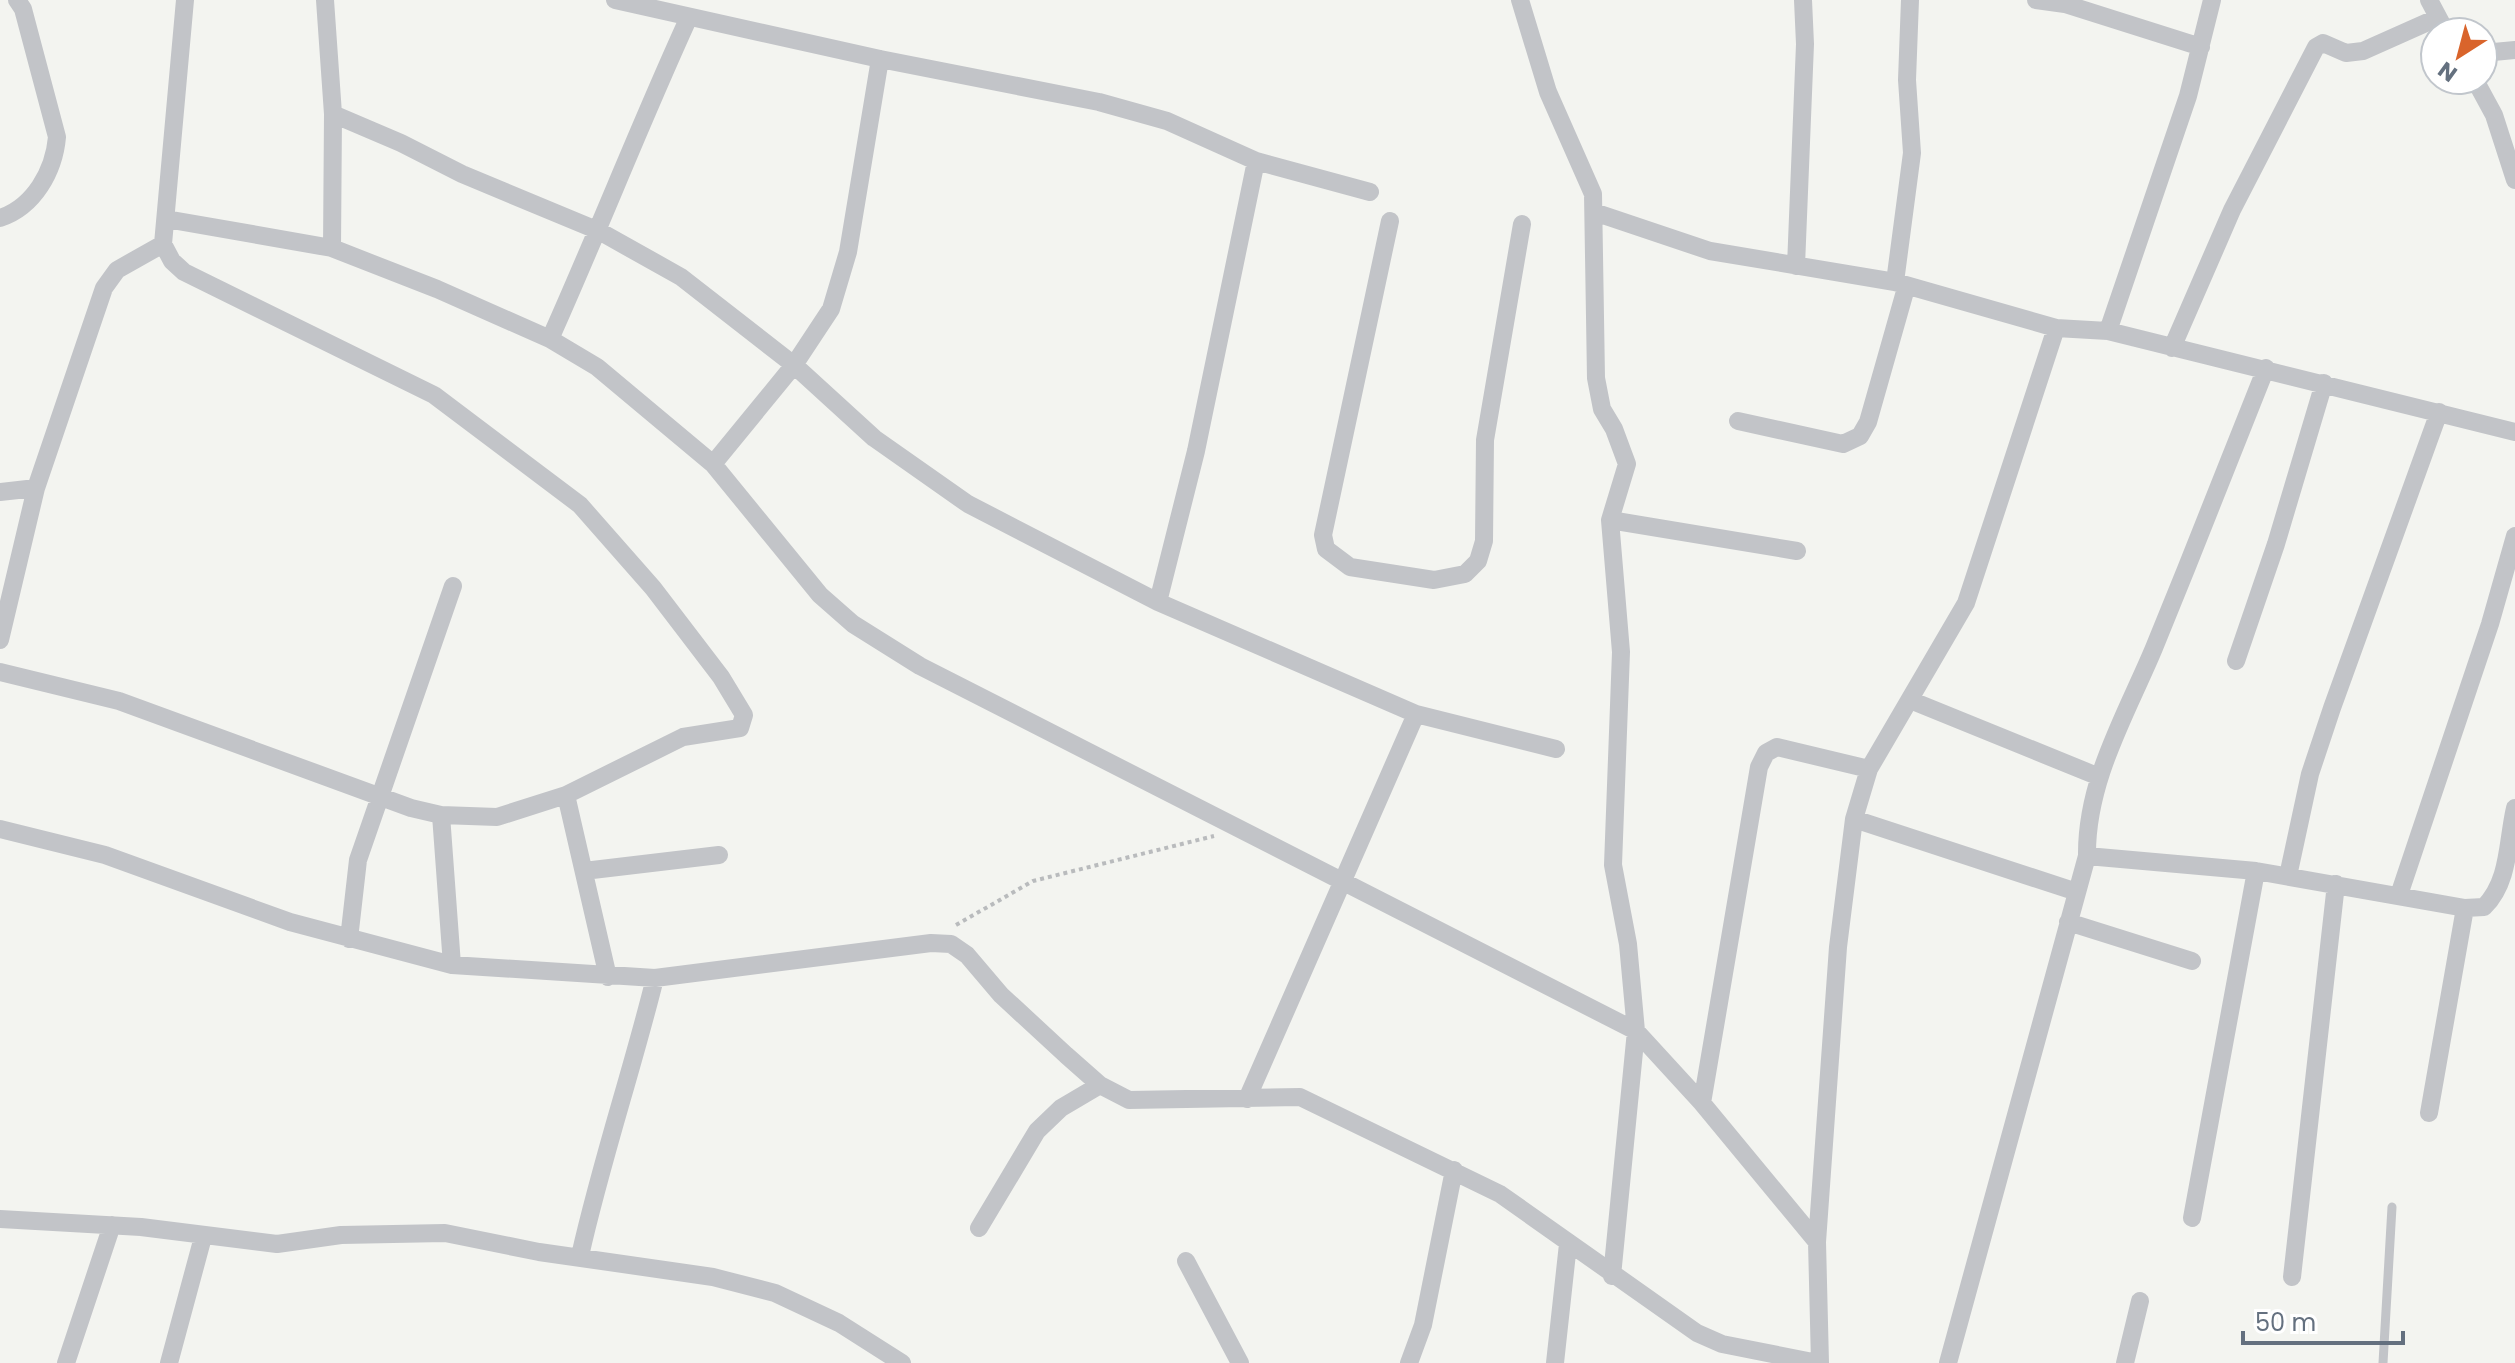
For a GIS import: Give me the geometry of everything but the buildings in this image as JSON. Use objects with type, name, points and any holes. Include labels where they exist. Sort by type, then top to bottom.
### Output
[{"type":"street","points":[[0,218],[28,202],[55,159],[57,137],[23,9],[17,0]]},
{"type":"street","points":[[0,672],[119,701],[379,793],[411,808],[441,815],[497,817],[566,795],[683,737],[740,728],[744,715],[721,677],[653,588],[580,505],[434,395],[184,272],[172,261],[163,244],[185,0]]},
{"type":"street","points":[[325,0],[333,114],[332,248]]},
{"type":"street","points":[[615,0],[880,59],[1111,105],[1167,121],[1256,161],[1370,192]]},
{"type":"street","points":[[1520,0],[1548,92],[1593,194],[1596,378],[1602,409],[1614,429],[1627,464],[1610,520],[1621,652],[1613,865],[1628,944],[1636,1031],[1612,1276]]},
{"type":"street","points":[[1796,266],[1805,44],[1803,0]]},
{"type":"street","points":[[1738,421],[1843,444],[1860,436],[1868,422],[1901,285],[1912,153],[1907,80],[1910,0]]},
{"type":"street","points":[[2036,0],[2065,4],[2201,47]]},
{"type":"street","points":[[2108,331],[2184,110],[2212,0]]},
{"type":"street","points":[[550,339],[599,231],[630,145],[689,17]]},
{"type":"street","points":[[2172,348],[2232,210],[2316,47],[2323,43],[2346,53],[2363,51],[2419,32]]},
{"type":"street","points":[[713,464],[794,365],[831,309],[848,252],[880,59]]},
{"type":"street","points":[[2484,96],[2494,115],[2515,180]]},
{"type":"street","points":[[333,114],[462,174],[599,231],[681,277],[794,365],[874,438],[968,504],[1158,602],[1416,714],[1556,749]]},
{"type":"street","points":[[1158,602],[1196,451],[1256,161]]},
{"type":"street","points":[[1594,212],[1710,251],[1901,285],[2056,328],[2108,331],[2439,412],[2513,425]]},
{"type":"street","points":[[166,219],[332,248],[437,289],[550,339],[597,367],[713,464],[820,595],[853,624],[920,666],[1636,1031],[1702,1103],[1817,1242]]},
{"type":"street","points":[[1390,221],[1323,535],[1326,549],[1350,567],[1434,580],[1465,574],[1478,561],[1484,541],[1485,440],[1522,224]]},
{"type":"street","points":[[0,640],[36,488],[104,288],[117,270],[163,244]]},
{"type":"street","points":[[0,829],[105,855],[177,884],[349,939],[452,965],[655,978],[931,943],[951,944],[967,955],[1001,995],[1100,1085],[1129,1100],[1300,1097],[1500,1194],[1681,1324],[1722,1344],[1819,1363],[1817,1242],[1838,947],[1854,819],[1869,769],[1966,603],[2056,328]]},
{"type":"street","points":[[1948,1363],[2087,856],[2087,828],[2097,776],[2133,699],[2266,368]]},
{"type":"street","points":[[2236,661],[2276,544],[2324,383]]},
{"type":"street","points":[[2288,876],[2315,761],[2439,412]]},
{"type":"street","points":[[0,492],[36,488]]},
{"type":"street","points":[[1610,520],[1797,551]]},
{"type":"street","points":[[2399,895],[2490,624],[2515,536]]},
{"type":"street","points":[[349,939],[358,860],[453,586]]},
{"type":"street","points":[[1910,700],[2097,776]]},
{"type":"street","points":[[1247,1099],[1416,714]]},
{"type":"street","points":[[1702,1103],[1759,767],[1766,753],[1777,747],[1869,769]]},
{"type":"street","points":[[566,795],[608,977]]},
{"type":"street","points":[[2087,856],[2256,871],[2465,908],[2484,907],[2496,895],[2508,858],[2515,808]]},
{"type":"street","points":[[441,815],[452,965]]},
{"type":"street","points":[[1854,819],[2077,892]]},
{"type":"street","points":[[584,871],[719,855]]},
{"type":"street","points":[[2192,1218],[2256,871]]},
{"type":"street","points":[[2292,1277],[2336,884]]},
{"type":"street","points":[[2429,1113],[2465,908]]},
{"type":"street","points":[[2068,922],[2192,961]]},
{"type":"street","points":[[580,1256],[598,1174],[655,978]]},
{"type":"street","points":[[979,1228],[1037,1131],[1061,1108],[1100,1085]]},
{"type":"street","points":[[1409,1363],[1423,1325],[1454,1170]]},
{"type":"street","points":[[0,1219],[112,1225],[277,1244],[341,1235],[445,1233],[713,1277],[775,1293],[839,1323],[902,1363]]},
{"type":"street","points":[[66,1363],[112,1225]]},
{"type":"street","points":[[169,1363],[203,1237]]},
{"type":"street","points":[[1555,1363],[1568,1244]]},
{"type":"street","points":[[1186,1261],[1240,1363]]},
{"type":"street","points":[[2125,1363],[2140,1301]]},
{"type":"street","points":[[1717,1363],[1722,1344]]},
{"type":"lane","points":[[2383,1363],[2392,1207]]},
{"type":"path","points":[[931,943],[972,914],[1033,881],[1091,870],[1240,829]]}]
